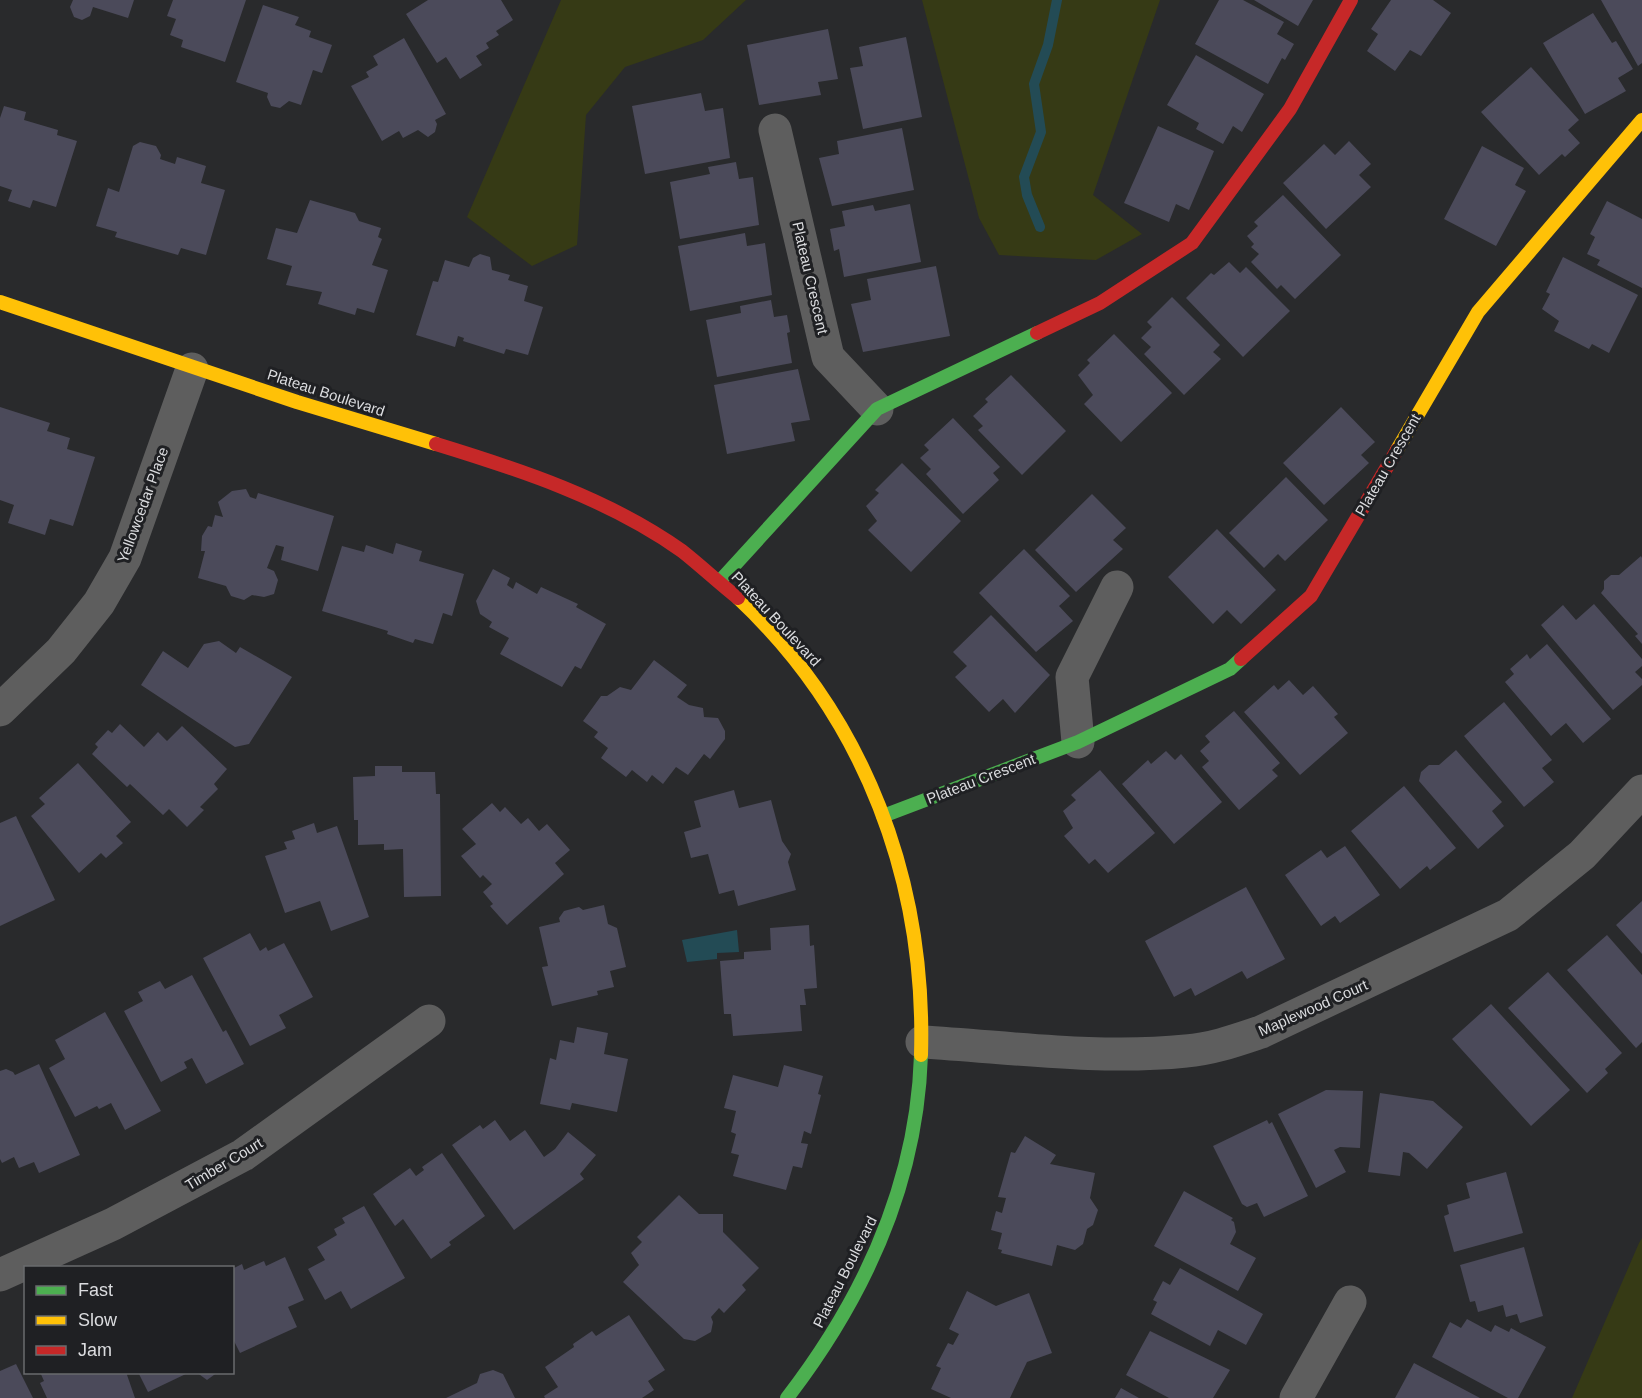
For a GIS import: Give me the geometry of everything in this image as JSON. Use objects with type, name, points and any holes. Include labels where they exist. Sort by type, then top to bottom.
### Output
[{"type":"street","points":[[720,581],[877,409],[1100,303],[1192,243],[1290,109],[1351,0]]},
{"type":"street","name":"Plateau Crescent","points":[[883,816],[1078,742],[1230,669],[1311,596],[1478,312],[1642,120]]},
{"type":"street","name":"Plateau Crescent","points":[[775,130],[828,357],[877,409]]},
{"type":"street","name":"Plateau Boulevard","points":[[0,302],[192,369],[555,485],[618,513],[668,543],[720,581],[796,661],[824,699],[855,751],[883,816],[902,870],[915,923],[921,977],[922,1042],[916,1114],[909,1158],[892,1214],[870,1264],[837,1327],[786,1398]]},
{"type":"street","name":"Yellowcedar Place","points":[[0,710],[61,651],[99,603],[125,558],[192,369]]},
{"type":"street","points":[[1078,742],[1072,677],[1117,587]]},
{"type":"street","name":"Maplewood Court","points":[[922,1042],[1097,1054],[1146,1053],[1187,1051],[1220,1046],[1261,1032],[1508,915],[1582,855],[1642,791]]},
{"type":"street","name":"Timber Court","points":[[0,1275],[113,1224],[243,1155],[429,1021]]},
{"type":"street","points":[[1296,1398],[1350,1302]]},
{"type":"green space","points":[[561,0],[746,0],[703,40],[625,67],[586,115],[577,245],[532,266],[467,217]]},
{"type":"green space","points":[[922,0],[1160,0],[1093,195],[1142,234],[1096,260],[999,255],[979,218]]},
{"type":"green space","points":[[1642,1238],[1642,1398],[1572,1398],[1639,1243]]},
{"type":"water","points":[[737,930],[739,952],[717,953],[717,959],[687,962],[682,940]]},
{"type":"building","points":[[73,0],[134,0],[128,18],[93,7],[90,16],[82,20],[74,17],[70,7]]},
{"type":"building","points":[[173,0],[246,0],[225,62],[181,47],[183,40],[170,35],[176,19],[167,16]]},
{"type":"building","points":[[428,0],[501,0],[513,20],[496,31],[499,35],[486,43],[489,48],[476,56],[482,65],[460,79],[446,57],[437,63],[406,14]]},
{"type":"building","points":[[1219,0],[1243,0],[1284,22],[1277,34],[1294,44],[1285,60],[1282,58],[1268,84],[1195,44]]},
{"type":"building","points":[[1254,0],[1313,0],[1298,26]]},
{"type":"building","points":[[1391,0],[1433,0],[1451,13],[1421,56],[1410,50],[1395,71],[1367,51],[1378,34],[1371,29]]},
{"type":"building","points":[[1601,0],[1642,0],[1642,63],[1638,66]]},
{"type":"building","points":[[263,5],[299,17],[295,25],[311,31],[309,37],[332,45],[322,73],[313,70],[301,105],[289,101],[280,108],[271,106],[267,97],[268,93],[236,82]]},
{"type":"building","points":[[1593,13],[1612,43],[1616,41],[1633,69],[1618,78],[1626,91],[1585,114],[1543,43]]},
{"type":"building","points":[[828,29],[838,79],[818,82],[821,95],[759,105],[747,45]]},
{"type":"building","points":[[906,37],[922,117],[863,129],[850,68],[863,66],[859,47]]},
{"type":"building","points":[[404,38],[446,114],[435,120],[437,124],[435,132],[428,137],[418,130],[403,138],[399,131],[382,141],[351,86],[369,77],[366,72],[378,65],[373,56]]},
{"type":"building","points":[[1196,55],[1264,94],[1242,132],[1233,126],[1223,144],[1196,129],[1199,123],[1167,105]]},
{"type":"building","points":[[1531,67],[1579,120],[1568,130],[1580,143],[1565,157],[1562,154],[1539,175],[1481,112]]},
{"type":"building","points":[[701,93],[705,111],[723,108],[730,158],[645,174],[632,106]]},
{"type":"building","points":[[4,106],[26,112],[24,120],[58,130],[57,135],[77,141],[56,207],[33,200],[30,208],[8,201],[12,190],[0,186],[0,118]]},
{"type":"building","points":[[1158,126],[1214,151],[1189,210],[1176,204],[1169,222],[1124,203]]},
{"type":"building","points":[[902,128],[914,190],[832,206],[819,158],[839,154],[837,141]]},
{"type":"building","points":[[1349,141],[1371,164],[1359,175],[1371,187],[1326,229],[1283,183],[1324,144],[1335,155]]},
{"type":"building","points":[[140,142],[156,146],[161,155],[160,159],[175,164],[177,157],[206,166],[201,183],[225,190],[206,255],[181,248],[178,255],[115,237],[117,232],[96,226],[108,188],[119,192],[133,146]]},
{"type":"building","points":[[1482,146],[1524,168],[1515,185],[1526,191],[1496,246],[1444,219]]},
{"type":"building","points":[[736,162],[739,179],[753,177],[759,225],[680,239],[670,182],[710,174],[708,167]]},
{"type":"building","points":[[1283,195],[1341,255],[1295,299],[1281,285],[1277,289],[1251,262],[1259,254],[1251,247],[1254,244],[1247,236],[1258,226],[1254,222]]},
{"type":"building","points":[[310,200],[355,213],[359,221],[381,228],[378,237],[382,239],[372,265],[388,270],[374,313],[357,308],[355,315],[318,304],[322,292],[286,285],[292,266],[267,259],[276,228],[297,233]]},
{"type":"building","points":[[1607,201],[1642,219],[1642,288],[1597,265],[1600,260],[1587,254],[1595,237],[1590,234]]},
{"type":"building","points":[[910,204],[921,262],[844,277],[839,249],[834,251],[830,229],[845,226],[842,211],[873,205],[875,211]]},
{"type":"building","points":[[745,233],[747,246],[765,243],[772,295],[690,311],[678,246]]},
{"type":"building","points":[[480,254],[490,257],[492,270],[510,275],[508,280],[528,286],[524,301],[543,307],[528,355],[506,349],[504,354],[463,341],[464,338],[458,336],[455,347],[416,335],[433,281],[438,282],[445,260],[469,267],[473,258]]},
{"type":"building","points":[[1563,257],[1638,295],[1609,353],[1592,344],[1589,349],[1554,331],[1559,321],[1542,309],[1550,294],[1546,292]]},
{"type":"building","points":[[1229,262],[1240,273],[1246,267],[1290,311],[1243,357],[1186,298],[1211,273],[1214,275]]},
{"type":"building","points":[[936,266],[950,336],[863,352],[851,304],[871,300],[867,279]]},
{"type":"building","points":[[1172,297],[1220,345],[1213,352],[1221,359],[1184,395],[1144,354],[1151,347],[1141,338],[1152,327],[1147,322]]},
{"type":"building","points":[[771,300],[774,317],[787,315],[790,332],[787,333],[792,363],[717,377],[706,320],[741,313],[740,306]]},
{"type":"building","points":[[1114,334],[1172,393],[1121,442],[1084,404],[1093,395],[1078,375],[1090,363],[1087,360]]},
{"type":"building","points":[[798,369],[810,420],[791,423],[795,441],[727,454],[714,385]]},
{"type":"building","points":[[1011,375],[1066,431],[1022,475],[978,430],[983,426],[973,416],[988,402],[985,399]]},
{"type":"building","points":[[0,407],[50,423],[47,431],[70,438],[67,449],[95,457],[73,526],[50,519],[45,535],[8,523],[14,505],[0,500]]},
{"type":"building","points":[[1341,407],[1375,442],[1361,455],[1369,463],[1324,505],[1283,463]]},
{"type":"building","points":[[953,418],[1000,467],[993,473],[999,480],[963,514],[926,474],[931,469],[920,458],[929,450],[924,445]]},
{"type":"building","points":[[902,463],[961,521],[911,572],[868,530],[877,521],[866,506],[879,493],[875,490]]},
{"type":"building","points":[[1286,477],[1328,520],[1285,561],[1278,554],[1264,568],[1229,533]]},
{"type":"building","points":[[246,489],[250,497],[256,499],[258,493],[334,516],[318,571],[281,560],[284,547],[276,545],[267,568],[274,571],[278,580],[274,594],[264,597],[252,595],[244,600],[231,596],[226,586],[198,578],[205,551],[201,551],[202,536],[208,526],[212,527],[215,515],[223,517],[218,502],[232,491]]},
{"type":"building","points":[[1092,494],[1126,528],[1113,540],[1123,549],[1076,592],[1035,550]]},
{"type":"building","points":[[1217,529],[1276,590],[1241,624],[1227,610],[1213,624],[1168,577]]},
{"type":"building","points":[[396,543],[422,551],[419,561],[464,574],[452,616],[443,613],[433,644],[415,639],[413,643],[387,634],[388,631],[322,611],[342,546],[364,552],[366,545],[393,554]]},
{"type":"building","points":[[1024,549],[1070,596],[1059,606],[1073,621],[1036,652],[979,593]]},
{"type":"building","points":[[1641,556],[1642,644],[1635,636],[1638,634],[1601,593],[1604,589],[1604,581],[1611,575],[1619,575]]},
{"type":"building","points":[[493,569],[510,578],[507,585],[513,589],[516,582],[537,594],[541,587],[578,604],[576,607],[606,624],[581,669],[575,666],[562,687],[500,654],[509,638],[489,627],[492,622],[480,614],[476,601]]},
{"type":"building","points":[[1594,604],[1642,659],[1642,666],[1635,672],[1642,679],[1642,685],[1613,710],[1541,625],[1563,605],[1576,620]]},
{"type":"building","points":[[991,615],[1050,675],[1015,713],[1003,699],[989,712],[955,677],[967,666],[953,652]]},
{"type":"building","points":[[219,641],[236,653],[240,647],[292,677],[249,744],[235,747],[141,685],[163,651],[188,668],[204,644]]},
{"type":"building","points":[[1547,644],[1611,719],[1583,743],[1566,723],[1551,736],[1505,682],[1514,674],[1510,669],[1527,654],[1530,659]]},
{"type":"building","points":[[654,660],[687,685],[677,697],[689,705],[703,708],[704,717],[718,718],[725,731],[725,739],[710,759],[704,754],[688,775],[676,767],[663,784],[652,775],[647,782],[632,770],[626,777],[601,758],[608,748],[594,737],[598,732],[583,721],[601,696],[607,696],[620,687],[631,690]]},
{"type":"building","points":[[1289,680],[1303,695],[1313,686],[1338,714],[1334,717],[1348,733],[1300,775],[1244,712],[1274,685],[1278,690]]},
{"type":"building","points":[[1504,702],[1552,760],[1542,768],[1554,782],[1524,807],[1464,736]]},
{"type":"building","points":[[1234,711],[1280,763],[1272,770],[1278,776],[1239,810],[1202,767],[1209,761],[1200,751],[1210,742],[1205,736]]},
{"type":"building","points":[[120,724],[144,747],[158,732],[167,741],[182,726],[227,769],[214,784],[218,789],[200,807],[204,810],[187,827],[169,809],[163,815],[130,784],[127,787],[92,754],[98,747],[95,744],[108,730],[112,733]]},
{"type":"building","points":[[1456,750],[1502,802],[1492,811],[1504,826],[1478,849],[1419,781],[1421,772],[1429,765],[1439,765]]},
{"type":"building","points":[[1166,751],[1175,760],[1181,754],[1222,802],[1174,844],[1122,784],[1148,760],[1151,764]]},
{"type":"building","points":[[78,763],[131,822],[116,836],[123,843],[106,858],[101,853],[79,873],[31,816],[45,804],[39,798]]},
{"type":"building","points":[[375,766],[402,766],[402,772],[435,772],[436,794],[440,794],[441,896],[404,897],[403,849],[384,850],[384,844],[358,845],[358,820],[354,820],[353,777],[375,776]]},
{"type":"building","points":[[1100,770],[1155,833],[1108,873],[1095,859],[1089,864],[1064,836],[1073,828],[1063,811],[1076,800],[1071,795]]},
{"type":"building","points":[[1404,786],[1456,848],[1430,870],[1427,866],[1400,889],[1351,831]]},
{"type":"building","points":[[734,790],[739,808],[771,800],[782,841],[791,854],[788,862],[796,890],[738,906],[734,890],[719,894],[708,854],[691,858],[684,832],[701,827],[694,801]]},
{"type":"building","points":[[492,803],[500,812],[505,807],[521,824],[528,818],[539,831],[547,824],[570,850],[555,863],[564,874],[507,925],[490,906],[493,904],[483,892],[492,884],[483,875],[480,878],[461,856],[476,844],[462,829]]},
{"type":"building","points":[[16,816],[55,900],[0,926],[0,823]]},
{"type":"building","points":[[314,823],[317,833],[337,826],[369,917],[331,931],[320,901],[285,913],[265,856],[287,849],[284,842],[295,839],[292,831]]},
{"type":"building","points":[[1345,846],[1380,895],[1340,923],[1335,916],[1321,926],[1285,875],[1321,850],[1327,858]]},
{"type":"building","points":[[1246,887],[1285,959],[1247,979],[1242,971],[1195,996],[1191,988],[1174,997],[1145,941]]},
{"type":"building","points":[[1642,901],[1642,954],[1616,925]]},
{"type":"building","points":[[604,905],[608,924],[617,928],[626,967],[610,971],[614,987],[597,991],[598,995],[552,1006],[542,967],[548,966],[539,927],[560,922],[559,918],[564,911],[579,907],[583,910]]},
{"type":"building","points":[[809,925],[810,946],[814,945],[817,988],[804,989],[806,1005],[800,1005],[802,1031],[733,1036],[731,1014],[724,1014],[720,961],[744,959],[744,952],[771,950],[770,928]]},
{"type":"building","points":[[250,933],[260,951],[266,947],[268,951],[284,943],[313,997],[279,1015],[286,1028],[250,1046],[203,958]]},
{"type":"building","points":[[1607,935],[1642,975],[1642,1042],[1636,1048],[1567,970]]},
{"type":"building","points":[[1548,972],[1622,1053],[1605,1069],[1608,1073],[1587,1093],[1508,1008]]},
{"type":"building","points":[[192,975],[223,1032],[226,1030],[244,1064],[206,1084],[192,1058],[184,1062],[187,1068],[161,1082],[124,1011],[143,1001],[138,992],[160,981],[165,989]]},
{"type":"building","points":[[1491,1004],[1570,1090],[1531,1126],[1452,1039]]},
{"type":"building","points":[[105,1012],[161,1111],[125,1130],[111,1103],[99,1109],[97,1106],[75,1117],[49,1068],[65,1059],[55,1040]]},
{"type":"building","points":[[577,1027],[608,1033],[604,1054],[628,1059],[617,1112],[572,1103],[570,1110],[540,1104],[550,1058],[556,1060],[560,1040],[574,1043]]},
{"type":"building","points":[[39,1064],[80,1155],[39,1173],[34,1162],[19,1168],[14,1157],[2,1163],[0,1159],[0,1071],[6,1069],[15,1075]]},
{"type":"building","points":[[784,1065],[823,1076],[818,1094],[821,1095],[811,1134],[804,1131],[801,1143],[808,1144],[802,1168],[793,1166],[786,1190],[733,1176],[739,1155],[731,1153],[736,1134],[731,1132],[736,1111],[724,1108],[733,1075],[778,1087]]},
{"type":"building","points":[[1326,1090],[1363,1091],[1360,1148],[1340,1147],[1334,1150],[1346,1172],[1316,1188],[1278,1114]]},
{"type":"building","points":[[1380,1093],[1433,1101],[1463,1127],[1427,1169],[1409,1153],[1403,1152],[1400,1176],[1368,1172]]},
{"type":"building","points":[[495,1120],[510,1141],[525,1130],[544,1157],[555,1149],[568,1132],[596,1155],[580,1174],[584,1179],[514,1230],[452,1145],[480,1125],[483,1129]]},
{"type":"building","points":[[1267,1120],[1269,1124],[1272,1122],[1308,1196],[1264,1217],[1257,1203],[1247,1207],[1242,1204],[1213,1146]]},
{"type":"building","points":[[1025,1136],[1056,1155],[1050,1164],[1095,1173],[1090,1198],[1098,1210],[1093,1225],[1087,1229],[1083,1244],[1075,1250],[1057,1245],[1052,1266],[1001,1253],[1002,1250],[998,1249],[1002,1233],[991,1230],[996,1211],[1002,1213],[1006,1198],[998,1197],[1011,1152],[1015,1153]]},
{"type":"building","points":[[442,1153],[485,1216],[449,1242],[451,1245],[431,1259],[403,1219],[395,1226],[373,1194],[410,1168],[416,1176],[424,1170],[422,1167]]},
{"type":"building","points":[[1506,1172],[1523,1233],[1454,1252],[1444,1216],[1449,1214],[1447,1205],[1470,1198],[1466,1183]]},
{"type":"building","points":[[1184,1191],[1233,1218],[1231,1220],[1234,1222],[1236,1232],[1230,1244],[1256,1258],[1238,1291],[1154,1246]]},
{"type":"building","points":[[679,1195],[699,1214],[723,1214],[723,1232],[759,1268],[742,1285],[746,1290],[724,1313],[719,1308],[711,1317],[713,1322],[711,1332],[695,1341],[684,1339],[623,1282],[639,1265],[631,1253],[642,1242],[637,1237]]},
{"type":"building","points":[[364,1206],[405,1278],[351,1309],[341,1291],[325,1300],[308,1269],[325,1260],[317,1247],[337,1235],[334,1229],[345,1223],[342,1218]]},
{"type":"building","points":[[1524,1247],[1543,1316],[1520,1323],[1517,1314],[1506,1317],[1503,1305],[1478,1312],[1475,1301],[1470,1302],[1460,1265]]},
{"type":"building","points":[[285,1257],[304,1300],[288,1307],[297,1327],[240,1353],[234,1341],[234,1268],[242,1264],[244,1270],[264,1261],[266,1266]]},
{"type":"building","points":[[1180,1268],[1263,1314],[1246,1345],[1218,1330],[1210,1346],[1151,1314],[1157,1302],[1153,1300],[1163,1281],[1170,1285]]},
{"type":"building","points":[[967,1291],[996,1306],[1029,1293],[1052,1353],[1027,1362],[1010,1398],[951,1398],[931,1389],[941,1368],[936,1366],[948,1343],[953,1345],[959,1334],[949,1329]]},
{"type":"building","points":[[629,1315],[665,1370],[648,1381],[654,1390],[642,1398],[545,1398],[544,1396],[558,1387],[545,1367],[592,1331],[596,1336]]},
{"type":"building","points":[[1467,1319],[1491,1332],[1495,1325],[1509,1332],[1511,1328],[1546,1347],[1518,1398],[1508,1398],[1432,1357],[1450,1322],[1461,1328]]},
{"type":"building","points":[[1150,1331],[1230,1370],[1213,1398],[1169,1398],[1126,1375]]},
{"type":"building","points":[[1414,1363],[1480,1398],[1395,1398]]},
{"type":"building","points":[[16,1364],[33,1398],[0,1398],[0,1371]]},
{"type":"building","points":[[493,1370],[503,1374],[515,1398],[446,1398],[477,1383],[480,1374]]},
{"type":"building","points":[[41,1374],[127,1374],[135,1398],[47,1398],[40,1383],[44,1381]]},
{"type":"building","points":[[139,1374],[186,1374],[148,1392]]},
{"type":"building","points":[[199,1374],[215,1374],[207,1380]]},
{"type":"building","points":[[1121,1388],[1139,1398],[1115,1398]]},
{"type":"waterway","points":[[1040,227],[1027,195],[1024,177],[1041,132],[1034,84],[1048,45],[1057,0]]},
{"type":"traffic: fast","points":[[720,581],[877,409],[1037,333]]},
{"type":"traffic: fast","points":[[883,816],[1078,742],[1230,669],[1241,659]]},
{"type":"traffic: fast","points":[[787,1398],[815,1360],[840,1320],[862,1280],[881,1237],[897,1194],[909,1149],[917,1103],[921,1055]]},
{"type":"traffic: slow","points":[[1397,450],[1478,312],[1642,120]]},
{"type":"traffic: slow","points":[[0,302],[297,402],[436,444]]},
{"type":"traffic: slow","points":[[738,598],[783,645],[821,696],[853,750],[879,807],[899,866],[913,927],[920,991],[921,1055]]},
{"type":"traffic: jam","points":[[1037,333],[1100,303],[1192,243],[1290,109],[1351,0]]},
{"type":"traffic: jam","points":[[436,444],[500,464],[564,488],[625,516],[682,551],[738,598]]},
{"type":"traffic: jam","points":[[1241,659],[1311,596],[1397,450]]}]
